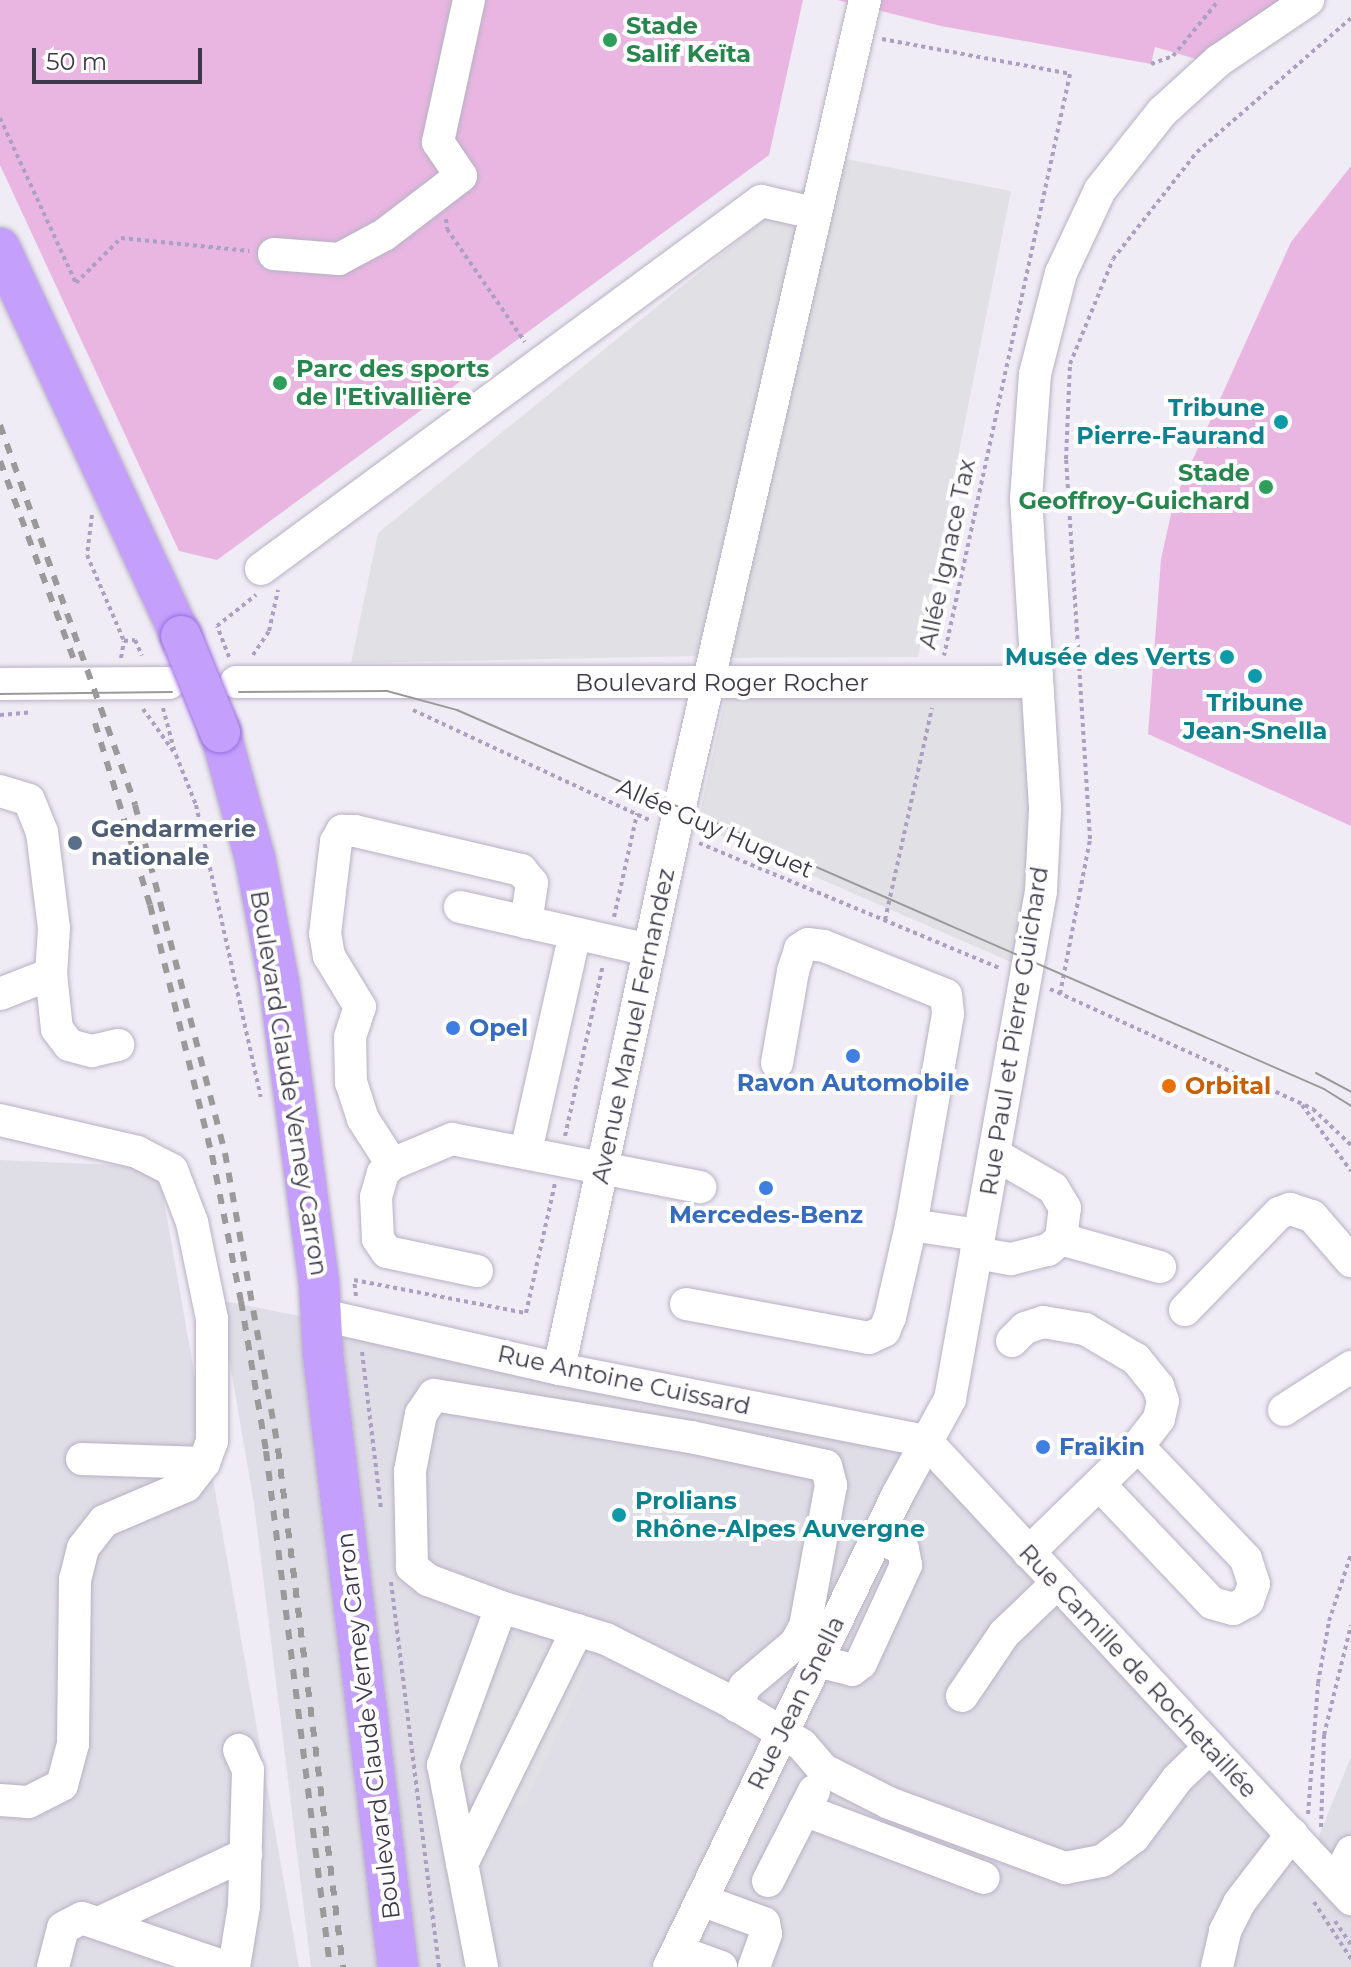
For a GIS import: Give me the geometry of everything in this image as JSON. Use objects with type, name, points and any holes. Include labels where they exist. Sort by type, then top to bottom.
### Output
[{"type":"main road","name":"Boulevard Claude Verney Carron","points":[[0,248],[106,475],[199,633],[270,936],[295,1122],[340,1319],[398,1967]]},
{"type":"street","points":[[274,254],[339,259],[384,235],[461,176],[438,142],[469,0]]},
{"type":"street","name":"Avenue Manuel Fernandez","points":[[559,1369],[675,833],[865,0]]},
{"type":"street","name":"Rue Paul et Pierre Guichard","points":[[926,1441],[950,1399],[1041,891],[1045,808],[1026,499],[1035,374],[1073,244],[1100,190],[1183,88],[1308,0]]},
{"type":"street","points":[[270,577],[541,363],[761,201],[814,213]]},
{"type":"street","name":"Boulevard Roger Rocher","points":[[239,670],[408,696],[709,685],[1037,682]]},
{"type":"street","points":[[0,684],[158,695]]},
{"type":"street","points":[[0,791],[29,800],[42,832],[54,928],[51,974],[57,1029],[69,1045],[92,1051],[118,1045]]},
{"type":"street","points":[[392,1164],[363,1119],[351,1083],[350,1037],[360,1007],[329,956],[325,934],[336,842],[342,831],[355,831],[521,870],[532,883],[526,923]]},
{"type":"street","points":[[460,907],[649,950]]},
{"type":"street","points":[[526,1151],[575,933]]},
{"type":"street","points":[[686,1304],[869,1338],[884,1331],[890,1317],[911,1225],[948,1014],[946,995],[824,946],[808,944],[800,949],[793,971],[777,1063]]},
{"type":"street","points":[[0,994],[51,974]]},
{"type":"street","points":[[0,1120],[137,1152],[172,1170],[192,1222],[212,1319],[212,1441],[204,1463],[186,1486],[104,1521],[90,1534],[75,1579],[69,1766],[62,1785],[43,1799],[0,1800]]},
{"type":"street","points":[[477,1271],[387,1252],[378,1239],[376,1197],[383,1173],[392,1164],[452,1139],[700,1187]]},
{"type":"street","points":[[911,1225],[978,1244],[1011,1259],[1048,1250],[1061,1239],[1065,1208],[1053,1188],[994,1154]]},
{"type":"street","points":[[1185,1310],[1279,1213],[1290,1209],[1312,1216],[1351,1261]]},
{"type":"street","points":[[1061,1239],[1160,1267]]},
{"type":"street","name":"Rue Antoine Cuissard","points":[[340,1319],[559,1369],[926,1441]]},
{"type":"street","points":[[1012,1341],[1025,1328],[1056,1323],[1085,1329],[1136,1359],[1158,1386],[1163,1401],[1159,1419],[1138,1446],[1028,1553]]},
{"type":"street","points":[[1284,1410],[1351,1367]]},
{"type":"street","points":[[737,1707],[745,1686],[796,1643],[805,1626],[831,1485],[826,1466],[691,1437],[434,1395],[421,1414],[410,1471],[412,1567],[428,1580],[501,1607],[606,1639],[737,1707],[802,1745],[824,1770],[889,1803],[1065,1868],[1102,1861],[1134,1837],[1177,1779],[1209,1748]]},
{"type":"street","name":"Rue Jean Snella","points":[[673,1959],[926,1441]]},
{"type":"street","name":"Rue Camille de Rochetaillée","points":[[926,1441],[1321,1866]]},
{"type":"street","points":[[1099,1484],[1212,1603],[1233,1609],[1248,1601],[1254,1584],[1246,1559],[1138,1446]]},
{"type":"street","points":[[82,1459],[204,1463]]},
{"type":"street","points":[[962,1696],[1004,1634],[1057,1583]]},
{"type":"street","points":[[482,1967],[443,1765],[501,1607]]},
{"type":"street","points":[[462,1864],[577,1630]]},
{"type":"street","points":[[234,1967],[246,1854],[248,1770],[239,1750]]},
{"type":"street","points":[[768,1881],[824,1770]]},
{"type":"street","points":[[804,1810],[984,1878]]},
{"type":"street","points":[[1217,1967],[1225,1931],[1239,1903],[1351,1852]]},
{"type":"street","points":[[103,1921],[246,1854]]},
{"type":"street","points":[[701,1900],[764,1923],[766,1934],[754,1967]]},
{"type":"street","points":[[53,1967],[63,1928],[82,1918],[103,1921],[183,1960],[225,1967]]},
{"type":"street","points":[[673,1959],[721,1967]]},
{"type":"path","points":[[1151,64],[1173,56],[1219,0]]},
{"type":"path","points":[[1060,994],[1090,839],[1066,459],[1070,364],[1113,259],[1197,152],[1351,18]]},
{"type":"path","name":"Allée Ignace Tax","points":[[857,34],[1070,74],[885,920]]},
{"type":"path","points":[[0,118],[76,283],[121,238],[274,254]]},
{"type":"path","points":[[446,188],[447,229],[541,363]]},
{"type":"path","points":[[106,475],[88,527],[87,555],[124,641],[121,660]]},
{"type":"path","points":[[199,633],[239,670],[269,631],[270,577]]},
{"type":"path","points":[[124,641],[135,640],[149,672],[157,671],[158,695],[176,755],[196,805],[213,868],[253,1078],[269,1116],[295,1122]]},
{"type":"path","points":[[158,695],[149,723],[176,755]]},
{"type":"path","name":"Allée Guy Huguet","points":[[408,696],[675,833],[1025,978],[1301,1103]]},
{"type":"path","points":[[1301,1103],[1351,1145]]},
{"type":"path","points":[[1301,1103],[1351,1171]]},
{"type":"path","points":[[340,1319],[382,1512]]},
{"type":"path","points":[[1321,1866],[1318,1683],[1329,1621],[1351,1554]]},
{"type":"path","points":[[390,1575],[439,1967]]},
{"type":"path","points":[[1351,1625],[1324,1735],[1321,1866],[1313,1900],[1351,1959]]},
{"type":"shaded area","name":"Parc des sports de l'Etivallière","points":[[0,0],[803,0],[769,155],[217,560],[179,551],[0,165]]},
{"type":"shaded area","points":[[837,0],[1285,0],[1196,59],[1155,47],[1151,64],[941,26]]},
{"type":"shaded area","points":[[841,158],[1011,191],[918,657],[725,658]]},
{"type":"shaded area","name":"Stade Geoffroy-Guichard","points":[[1351,166],[1351,826],[1148,734],[1161,559],[1174,501],[1291,242]]},
{"type":"shaded area","points":[[808,184],[702,656],[351,663],[378,533]]},
{"type":"shaded area","points":[[1018,694],[1023,699],[1035,844],[1013,963],[697,825],[726,695]]},
{"type":"shaded area","points":[[0,1160],[158,1167],[299,1967],[0,1967]]},
{"type":"shaded area","points":[[219,1300],[929,1440],[1311,1855],[1351,1757],[1351,1967],[311,1967],[254,1503]]},
{"type":"shaded area","points":[[516,1636],[588,1669],[523,1808],[451,1775]]},
{"type":"tram line","points":[[239,692],[387,691],[457,710],[1324,1089],[1351,1106]]},
{"type":"tram line","points":[[0,694],[172,692]]},
{"type":"tram line","points":[[1316,1073],[1351,1092]]},
{"type":"railway","points":[[0,425],[135,805],[225,1153],[278,1449],[343,1967]]},
{"type":"railway","points":[[0,461],[75,663]]},
{"type":"railway","points":[[95,723],[150,905],[212,1155],[241,1301],[266,1451],[330,1967]]},
{"type":"place","name":"Stade Salif Keïta","points":[[610,40]]},
{"type":"place","name":"Parc des sports de l'Etivallière","points":[[280,383]]},
{"type":"place","name":"Tribune Pierre-Faurand","points":[[1281,422]]},
{"type":"place","name":"Stade Geoffroy-Guichard","points":[[1266,487]]},
{"type":"place","name":"Musée des Verts","points":[[1227,657]]},
{"type":"place","name":"Tribune Jean-Snella","points":[[1255,676]]},
{"type":"place","name":"Gendarmerie nationale","points":[[75,843]]},
{"type":"place","name":"Opel","points":[[453,1028]]},
{"type":"place","name":"Ravon Automobile","points":[[853,1056]]},
{"type":"place","name":"Orbital","points":[[1169,1086]]},
{"type":"place","name":"Mercedes-Benz","points":[[766,1188]]},
{"type":"place","name":"Fraikin","points":[[1043,1447]]},
{"type":"place","name":"Prolians Rhône-Alpes Auvergne","points":[[619,1515]]}]
